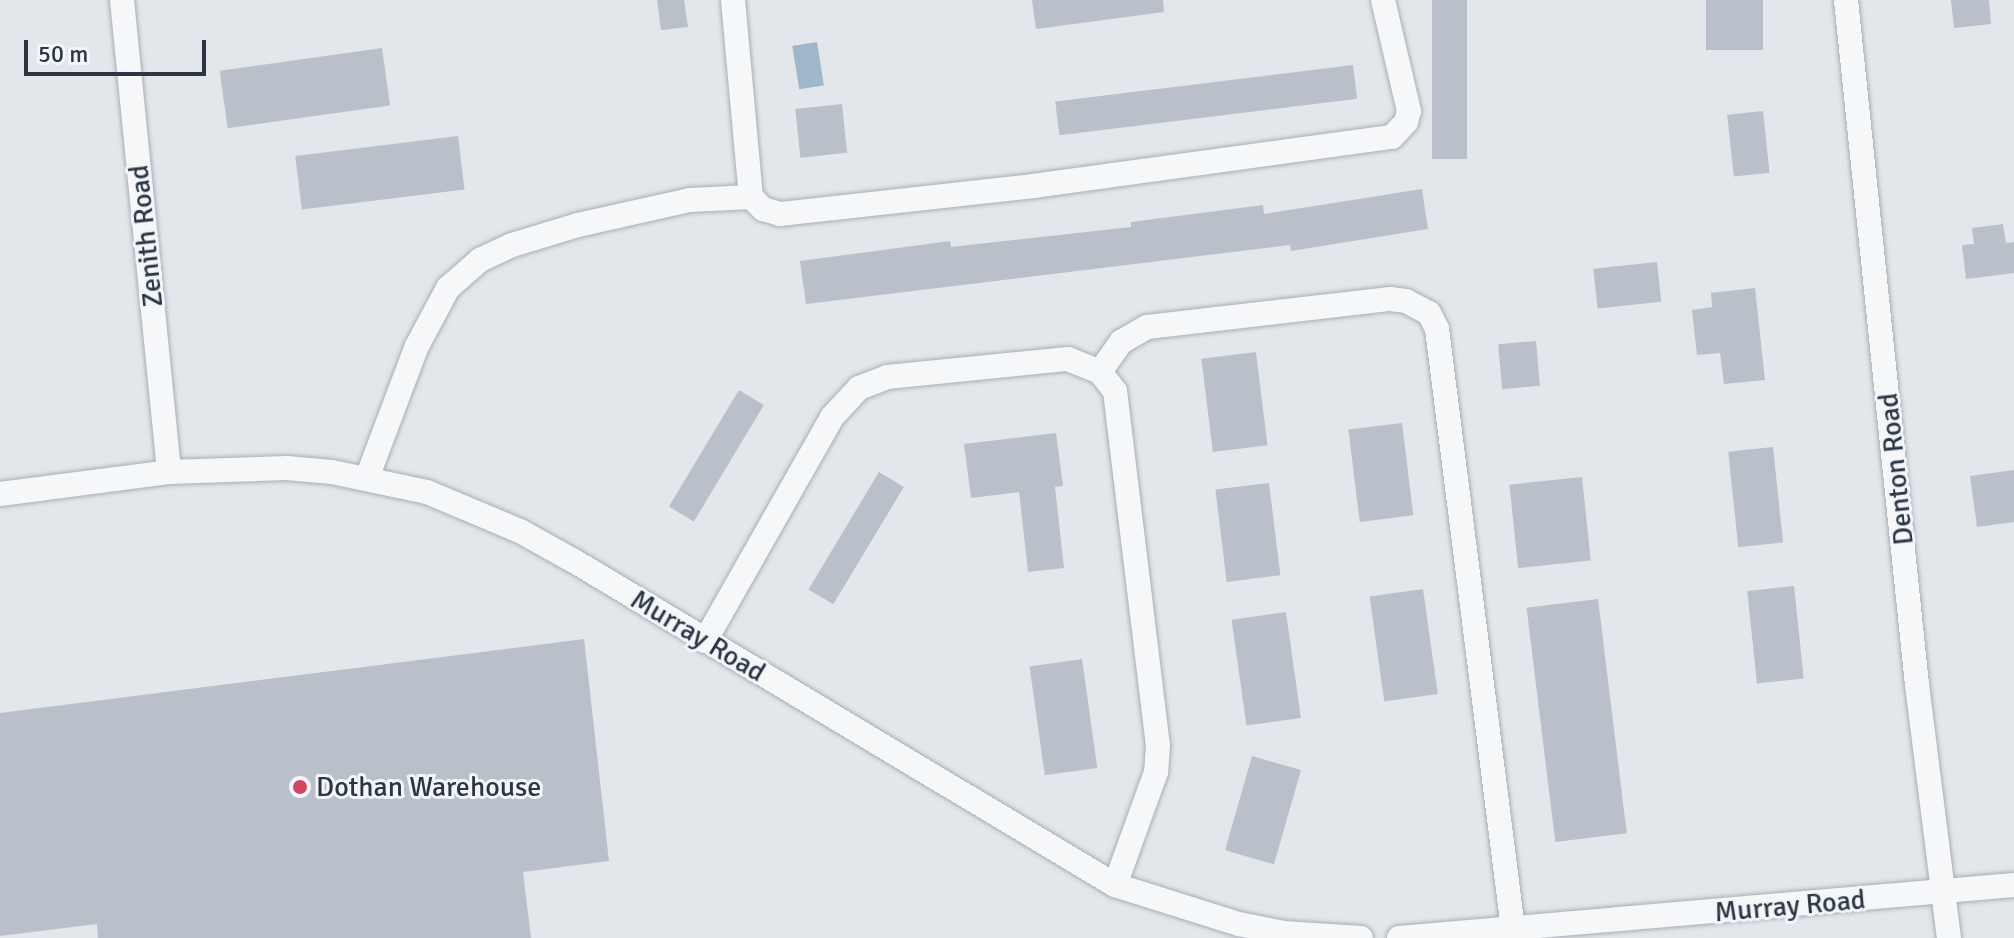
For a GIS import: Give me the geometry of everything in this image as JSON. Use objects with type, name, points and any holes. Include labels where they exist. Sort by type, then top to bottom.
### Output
[{"type":"street","name":"Zenith Road","points":[[122,0],[169,472]]},
{"type":"street","points":[[733,0],[751,197],[763,209],[780,214],[1033,186],[1392,137],[1406,122],[1409,111],[1383,0]]},
{"type":"street","name":"Denton Road","points":[[1846,0],[1949,938]]},
{"type":"street","points":[[367,478],[417,346],[448,288],[480,260],[512,245],[578,225],[690,200],[751,197]]},
{"type":"street","points":[[1100,372],[1121,342],[1147,327],[1390,299],[1406,301],[1429,313],[1437,329],[1513,929]]},
{"type":"street","points":[[705,641],[832,417],[859,388],[887,377],[1068,359],[1100,372],[1115,391],[1158,745],[1156,772],[1115,885]]},
{"type":"street","name":"Murray Road","points":[[0,494],[169,472],[287,468],[367,478],[427,492],[520,531],[1115,885],[1239,924],[1284,933],[1361,938]]},
{"type":"street","name":"Murray Road","points":[[1399,938],[1445,937],[2014,885]]},
{"type":"water","points":[[817,42],[824,85],[799,89],[792,46]]},
{"type":"building","points":[[657,0],[684,0],[688,27],[661,30]]},
{"type":"building","points":[[1032,0],[1163,0],[1164,12],[1036,29]]},
{"type":"building","points":[[1432,0],[1467,0],[1467,159],[1432,159]]},
{"type":"building","points":[[1706,0],[1763,0],[1763,50],[1706,50]]},
{"type":"building","points":[[1951,0],[1989,0],[1991,24],[1954,28]]},
{"type":"building","points":[[382,48],[390,105],[228,128],[220,71]]},
{"type":"building","points":[[1353,65],[1357,99],[1059,135],[1055,102]]},
{"type":"building","points":[[842,104],[847,153],[800,158],[795,109]]},
{"type":"building","points":[[1763,111],[1769,173],[1734,176],[1727,115]]},
{"type":"building","points":[[458,136],[465,190],[302,210],[295,156]]},
{"type":"building","points":[[1422,189],[1428,229],[1291,251],[1290,245],[806,304],[800,261],[950,241],[951,247],[1131,227],[1131,222],[1263,205],[1264,214]]},
{"type":"building","points":[[2003,224],[2006,243],[2014,242],[2014,273],[1966,279],[1962,245],[1974,244],[1972,228]]},
{"type":"building","points":[[1657,262],[1661,302],[1598,308],[1593,269]]},
{"type":"building","points":[[1755,288],[1765,380],[1724,384],[1720,353],[1697,355],[1692,310],[1712,307],[1711,293]]},
{"type":"building","points":[[1536,341],[1540,386],[1502,389],[1498,344]]},
{"type":"building","points":[[1256,352],[1267,445],[1213,452],[1201,359]]},
{"type":"building","points":[[739,390],[764,405],[694,522],[669,507]]},
{"type":"building","points":[[1402,423],[1413,515],[1360,522],[1348,430]]},
{"type":"building","points":[[1056,433],[1063,486],[1055,487],[1064,568],[1028,572],[1019,492],[971,498],[964,444]]},
{"type":"building","points":[[1773,447],[1783,542],[1738,547],[1728,452]]},
{"type":"building","points":[[2014,470],[2014,522],[1977,527],[1970,476]]},
{"type":"building","points":[[879,472],[904,487],[833,604],[808,589]]},
{"type":"building","points":[[1582,477],[1591,561],[1518,568],[1509,485]]},
{"type":"building","points":[[1269,483],[1280,575],[1227,582],[1215,490]]},
{"type":"building","points":[[1794,586],[1804,678],[1757,683],[1747,591]]},
{"type":"building","points":[[1423,589],[1438,694],[1384,701],[1370,597]]},
{"type":"building","points":[[1598,599],[1627,833],[1555,842],[1527,608]]},
{"type":"building","points":[[1286,612],[1301,718],[1246,726],[1232,620]]},
{"type":"building","name":"Dothan Warehouse","points":[[584,639],[609,861],[523,872],[531,938],[98,938],[97,924],[0,936],[0,713]]},
{"type":"building","points":[[1082,659],[1097,768],[1045,775],[1030,666]]},
{"type":"building","points":[[1252,756],[1301,770],[1274,864],[1225,850]]},
{"type":"place","name":"Dothan Warehouse","points":[[300,787]]}]
